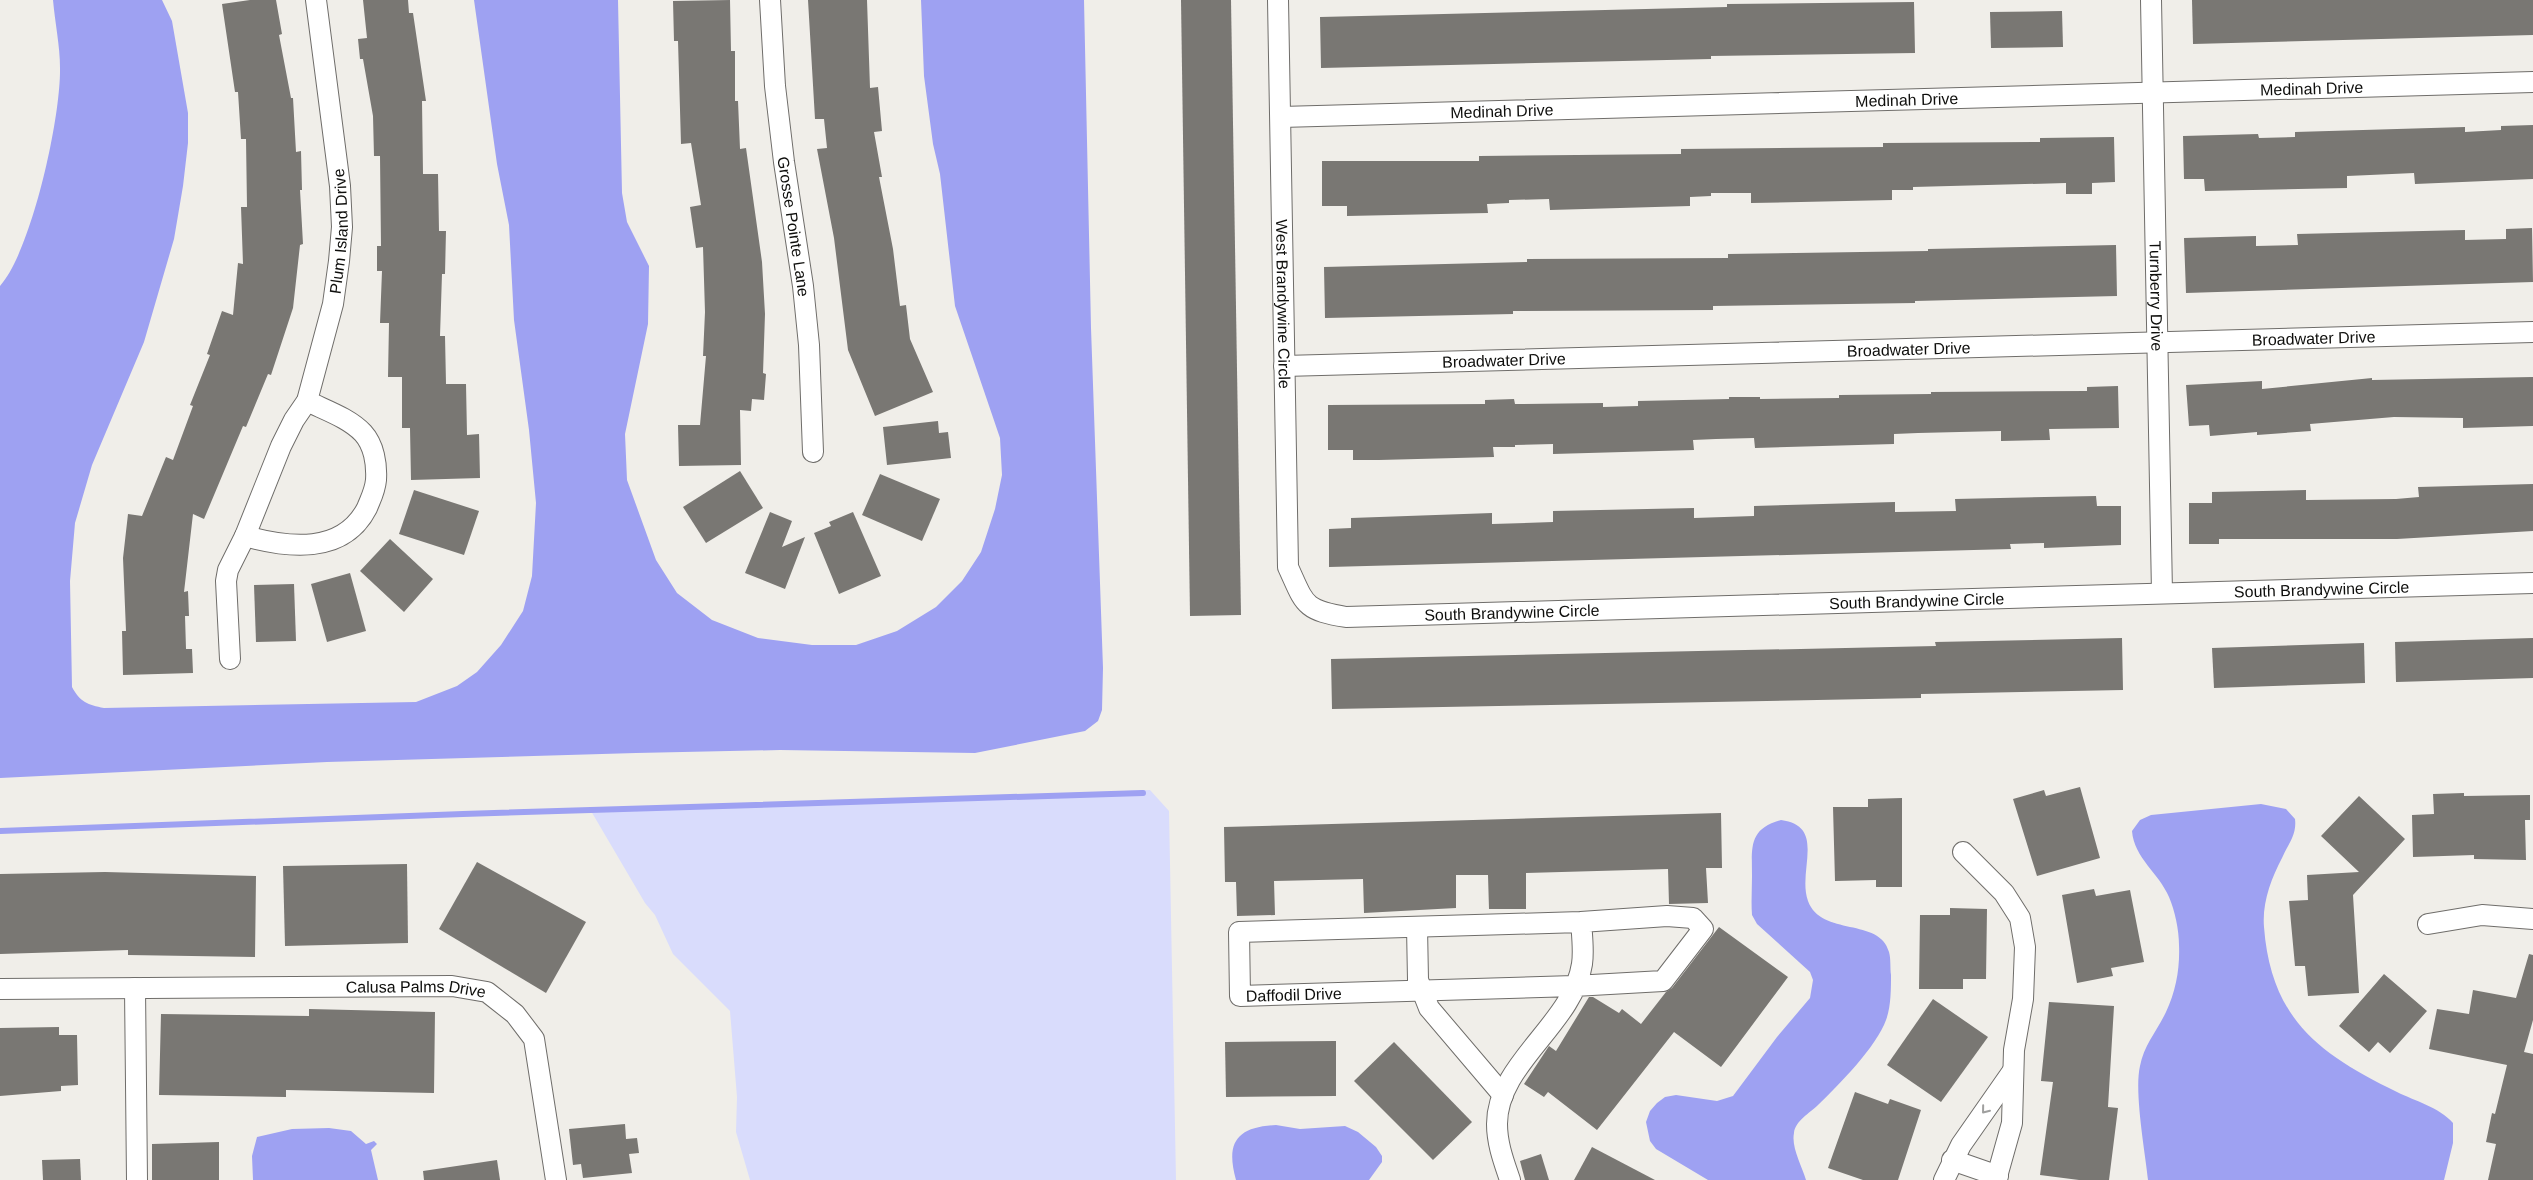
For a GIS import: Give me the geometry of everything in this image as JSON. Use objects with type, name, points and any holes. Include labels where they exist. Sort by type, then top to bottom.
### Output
[{"type":"street","name":"Plum Island Drive","points":[[230,659],[226,581],[228,570],[245,536],[281,446],[307,400],[332,304],[342,227],[337,148],[316,0]]},
{"type":"street","name":"Grosse Pointe Lane","points":[[770,0],[778,115],[808,335],[813,452]]},
{"type":"street","name":"West Brandywine Circle","points":[[1278,0],[1288,567],[1304,603]]},
{"type":"street","name":"Turnberry Drive","points":[[2151,0],[2162,593]]},
{"type":"street","name":"Medinah Drive","points":[[1281,117],[2533,82]]},
{"type":"street","name":"Broadwater Drive","points":[[1284,366],[2157,344],[2533,332]]},
{"type":"street","points":[[245,536],[283,545],[303,545],[343,536],[359,524],[375,490],[375,458],[371,444],[363,433],[352,424],[307,400]]},
{"type":"street","name":"South Brandywine Circle","points":[[1304,603],[1324,614],[1346,617],[2533,583]]},
{"type":"street","points":[[1952,1160],[1997,1178],[2012,1124],[2013,1070],[2023,990],[2025,947],[2020,918],[2004,893],[1963,852]]},
{"type":"street","points":[[2428,924],[2482,915],[2533,919]]},
{"type":"street","name":"Daffodil Drive","points":[[1675,917],[1693,918],[1702,929],[1663,981],[1574,986],[1240,996],[1239,932],[1581,922],[1675,917]]},
{"type":"street","points":[[1510,1180],[1500,1152],[1497,1124],[1503,1095],[1520,1066],[1569,1000],[1582,964],[1581,922]]},
{"type":"street","points":[[1417,927],[1418,980],[1429,1008],[1503,1095]]},
{"type":"street","name":"Calusa Palms Drive","points":[[0,989],[452,986],[487,992],[516,1014],[534,1039],[556,1180]]},
{"type":"street","points":[[135,988],[137,1180]]},
{"type":"street","points":[[1944,1180],[1952,1160],[2013,1070]]},
{"type":"shaded area","points":[[1150,790],[1169,811],[1176,1180],[750,1180],[736,1132],[737,1097],[730,1011],[673,954],[655,915],[645,903],[591,811]]},
{"type":"water","points":[[53,0],[162,0],[172,21],[188,113],[188,143],[174,239],[144,342],[92,465],[75,523],[70,581],[72,687],[85,702],[104,708],[416,702],[457,686],[477,672],[501,645],[523,611],[532,576],[536,503],[529,430],[514,320],[509,225],[497,164],[474,0],[618,0],[622,193],[627,222],[649,266],[648,324],[625,434],[627,480],[656,560],[677,593],[712,620],[758,638],[812,645],[856,645],[897,631],[936,607],[962,581],[981,552],[995,509],[1002,475],[1000,438],[955,306],[940,174],[933,144],[924,76],[921,0],[1084,0],[1091,328],[1103,668],[1102,710],[1098,721],[1085,731],[975,753],[780,750],[636,753],[327,762],[0,778],[0,286],[12,268],[23,244],[33,214],[56,118],[60,68]]},
{"type":"water","points":[[2261,804],[2286,809],[2295,819],[2295,830],[2271,883],[2264,909],[2264,927],[2269,959],[2277,986],[2289,1010],[2304,1030],[2322,1047],[2369,1078],[2434,1109],[2453,1123],[2453,1143],[2444,1180],[2148,1180],[2139,1106],[2138,1077],[2144,1051],[2166,1012],[2175,988],[2178,971],[2179,939],[2175,914],[2169,897],[2165,888],[2137,849],[2132,831],[2140,820],[2151,815]]},
{"type":"water","points":[[1781,820],[1795,824],[1803,831],[1807,840],[1806,889],[1808,901],[1815,912],[1837,924],[1874,934],[1883,941],[1890,958],[1891,986],[1889,1009],[1881,1030],[1866,1053],[1836,1087],[1800,1121],[1795,1129],[1794,1144],[1806,1180],[1708,1180],[1656,1149],[1650,1141],[1646,1122],[1650,1111],[1665,1097],[1676,1095],[1717,1101],[1733,1096],[1777,1037],[1810,998],[1813,980],[1810,972],[1757,924],[1752,915],[1752,848],[1754,841],[1757,834],[1763,829]]},
{"type":"water","points":[[1276,1125],[1300,1129],[1345,1126],[1358,1132],[1376,1147],[1382,1156],[1382,1162],[1369,1180],[1236,1180],[1232,1155],[1238,1139],[1252,1129]]},
{"type":"water","points":[[329,1128],[351,1131],[366,1144],[374,1141],[377,1144],[371,1150],[378,1180],[253,1180],[252,1156],[257,1137],[292,1129]]},
{"type":"building","points":[[250,0],[276,0],[282,34],[279,35],[291,98],[293,98],[296,152],[301,151],[302,190],[300,190],[303,244],[300,245],[293,308],[271,375],[268,374],[246,427],[243,426],[204,519],[193,514],[184,592],[188,591],[189,616],[185,616],[186,649],[192,649],[193,673],[123,675],[122,631],[126,631],[123,558],[128,514],[142,516],[166,457],[173,460],[193,406],[190,405],[210,355],[207,354],[222,311],[233,315],[238,263],[243,264],[241,207],[247,207],[246,139],[241,139],[238,92],[235,92],[222,4]]},
{"type":"building","points":[[363,0],[408,0],[409,13],[413,13],[426,101],[422,101],[423,174],[438,174],[439,231],[446,231],[445,274],[442,274],[440,336],[445,336],[446,384],[466,384],[467,435],[479,434],[480,478],[411,480],[410,428],[402,428],[402,377],[388,377],[389,323],[380,323],[382,271],[377,271],[377,246],[381,246],[380,156],[374,156],[373,116],[363,59],[360,59],[358,39],[367,38]]},
{"type":"building","points":[[730,0],[731,51],[735,51],[735,101],[738,101],[740,149],[746,148],[762,262],[765,314],[763,373],[766,374],[764,400],[752,399],[751,411],[740,410],[741,465],[679,466],[678,425],[700,425],[706,356],[703,356],[705,312],[703,247],[696,248],[690,207],[701,205],[691,143],[681,144],[678,41],[674,41],[673,1]]},
{"type":"building","points":[[808,0],[867,0],[870,88],[878,87],[882,131],[874,132],[882,177],[879,177],[893,249],[900,306],[906,305],[910,339],[933,392],[875,416],[848,350],[834,238],[817,149],[827,148],[824,119],[815,119]]},
{"type":"building","points":[[1181,0],[1231,0],[1241,615],[1190,616]]},
{"type":"building","points":[[2192,0],[2533,0],[2533,35],[2193,44]]},
{"type":"building","points":[[1914,2],[1915,53],[1711,56],[1711,59],[1321,68],[1320,17],[1727,7],[1727,4]]},
{"type":"building","points":[[2062,11],[2063,47],[1991,48],[1990,12]]},
{"type":"building","points":[[2533,125],[2533,179],[2415,184],[2414,173],[2347,176],[2347,188],[2205,191],[2204,179],[2184,179],[2183,136],[2258,134],[2259,138],[2295,137],[2295,132],[2465,127],[2465,132],[2501,130],[2501,126]]},
{"type":"building","points":[[2114,137],[2115,182],[2092,183],[2092,194],[2066,194],[2066,183],[1913,187],[1913,190],[1892,190],[1892,200],[1751,203],[1751,193],[1711,193],[1711,196],[1690,197],[1690,206],[1550,210],[1549,199],[1509,200],[1509,203],[1487,204],[1488,213],[1347,216],[1347,206],[1322,206],[1322,161],[1479,161],[1479,156],[1681,154],[1681,149],[1883,147],[1883,143],[2040,142],[2040,138]]},
{"type":"building","points":[[2532,228],[2533,282],[2186,293],[2184,238],[2256,236],[2256,246],[2298,245],[2297,234],[2465,230],[2465,240],[2506,239],[2506,229]]},
{"type":"building","points":[[2116,245],[2117,296],[1915,301],[1915,303],[1713,306],[1713,310],[1513,311],[1513,314],[1325,318],[1324,267],[1527,262],[1527,259],[1728,258],[1728,254],[1928,251],[1928,249]]},
{"type":"building","points":[[2533,377],[2533,426],[2463,428],[2463,418],[2394,417],[2310,424],[2311,431],[2257,435],[2257,432],[2210,436],[2209,425],[2189,426],[2186,385],[2262,381],[2262,389],[2372,378],[2372,380]]},
{"type":"building","points":[[2118,386],[2119,428],[2049,429],[2050,440],[2001,441],[2001,431],[1918,433],[1894,434],[1894,444],[1755,448],[1754,438],[1716,439],[1693,440],[1694,450],[1553,454],[1553,444],[1515,445],[1515,447],[1493,447],[1494,457],[1379,460],[1353,460],[1353,450],[1328,450],[1328,405],[1485,404],[1485,400],[1514,399],[1515,404],[1603,403],[1603,407],[1638,406],[1638,401],[1729,399],[1729,397],[1760,397],[1760,399],[1839,398],[1839,395],[1931,394],[1931,392],[2087,391],[2087,387]]},
{"type":"building","points":[[938,421],[939,433],[948,432],[951,458],[887,465],[883,427]]},
{"type":"building","points":[[740,471],[763,508],[706,543],[683,507]]},
{"type":"building","points":[[880,474],[940,499],[922,541],[862,515]]},
{"type":"building","points":[[2533,484],[2533,531],[2397,539],[2219,539],[2219,544],[2189,544],[2189,503],[2212,503],[2212,492],[2306,490],[2306,500],[2396,499],[2419,497],[2418,487]]},
{"type":"building","points":[[414,490],[479,511],[464,555],[399,534]]},
{"type":"building","points":[[2096,496],[2097,506],[2121,506],[2121,545],[2044,548],[2044,543],[2010,544],[2011,549],[1329,567],[1329,529],[1351,528],[1351,518],[1492,513],[1492,524],[1553,522],[1553,511],[1694,508],[1694,518],[1754,516],[1754,506],[1895,502],[1895,512],[1956,511],[1955,499]]},
{"type":"building","points":[[770,512],[792,521],[782,547],[805,537],[785,589],[745,573]]},
{"type":"building","points":[[853,512],[881,576],[839,594],[814,533],[831,526],[829,522]]},
{"type":"building","points":[[390,539],[433,579],[404,612],[360,571]]},
{"type":"building","points":[[350,573],[366,631],[327,642],[311,584]]},
{"type":"building","points":[[294,584],[296,641],[256,642],[254,585]]},
{"type":"building","points":[[2122,638],[2123,690],[1921,694],[1921,698],[1332,709],[1331,659],[1936,646],[1935,642]]},
{"type":"building","points":[[2533,638],[2533,678],[2396,682],[2395,642]]},
{"type":"building","points":[[2364,643],[2365,683],[2214,688],[2212,648]]},
{"type":"building","points":[[2080,787],[2100,858],[2037,876],[2013,799],[2044,790],[2046,796]]},
{"type":"building","points":[[2464,793],[2464,796],[2530,795],[2530,820],[2525,820],[2526,860],[2474,859],[2474,855],[2413,857],[2412,815],[2434,814],[2433,794]]},
{"type":"building","points":[[2359,796],[2405,839],[2353,895],[2359,993],[2308,996],[2305,966],[2295,966],[2289,901],[2308,900],[2307,875],[2359,872],[2321,836]]},
{"type":"building","points":[[1902,798],[1902,887],[1876,887],[1876,880],[1835,881],[1833,807],[1868,807],[1868,799]]},
{"type":"building","points":[[1721,813],[1722,868],[1706,868],[1708,903],[1669,904],[1668,869],[1526,873],[1526,909],[1489,909],[1488,875],[1456,875],[1456,908],[1364,913],[1363,879],[1274,881],[1275,915],[1237,916],[1236,882],[1225,882],[1224,827]]},
{"type":"building","points":[[477,862],[586,922],[546,993],[439,929]]},
{"type":"building","points":[[407,864],[408,943],[285,946],[283,866]]},
{"type":"building","points":[[105,872],[256,876],[255,957],[128,955],[128,950],[0,954],[0,874]]},
{"type":"building","points":[[2094,889],[2096,896],[2130,890],[2144,962],[2111,968],[2113,976],[2077,983],[2062,895]]},
{"type":"building","points":[[1950,908],[1987,909],[1986,979],[1963,979],[1963,989],[1919,989],[1920,915],[1950,915]]},
{"type":"building","points":[[1719,927],[1788,977],[1721,1067],[1674,1032],[1597,1130],[1548,1092],[1544,1097],[1524,1084],[1549,1046],[1556,1051],[1589,997],[1593,997],[1619,1013],[1622,1009],[1641,1024],[1666,992],[1672,988]]},
{"type":"building","points":[[2529,954],[2533,955],[2533,1020],[2524,1052],[2533,1054],[2533,1180],[2488,1180],[2496,1144],[2486,1142],[2492,1113],[2495,1114],[2507,1065],[2429,1049],[2437,1009],[2469,1014],[2473,990],[2516,998]]},
{"type":"building","points":[[2384,974],[2427,1011],[2390,1053],[2378,1042],[2369,1052],[2339,1026]]},
{"type":"building","points":[[1933,999],[1988,1037],[1941,1102],[1887,1065]]},
{"type":"building","points":[[2049,1002],[2114,1006],[2108,1107],[2118,1108],[2109,1180],[2079,1180],[2040,1175],[2053,1082],[2041,1081]]},
{"type":"building","points":[[309,1009],[435,1012],[434,1093],[286,1090],[286,1097],[159,1095],[161,1014],[309,1016]]},
{"type":"building","points":[[59,1027],[59,1035],[77,1035],[78,1085],[61,1086],[61,1091],[0,1096],[0,1028]]},
{"type":"building","points":[[1336,1041],[1336,1096],[1226,1097],[1225,1042]]},
{"type":"building","points":[[1394,1042],[1472,1122],[1433,1160],[1354,1081]]},
{"type":"building","points":[[1855,1092],[1888,1104],[1890,1099],[1921,1110],[1898,1180],[1863,1180],[1828,1168]]},
{"type":"building","points":[[625,1124],[626,1139],[637,1138],[639,1153],[629,1154],[632,1173],[583,1178],[581,1164],[573,1165],[569,1129]]},
{"type":"building","points":[[219,1142],[219,1180],[152,1180],[152,1144]]},
{"type":"building","points":[[1592,1147],[1655,1180],[1574,1180]]},
{"type":"building","points":[[1541,1154],[1549,1180],[1525,1180],[1520,1161]]},
{"type":"building","points":[[80,1159],[81,1180],[43,1180],[42,1160]]},
{"type":"building","points":[[497,1160],[500,1180],[424,1180],[423,1171]]},
{"type":"waterway","points":[[0,831],[463,814],[1143,793]]}]
